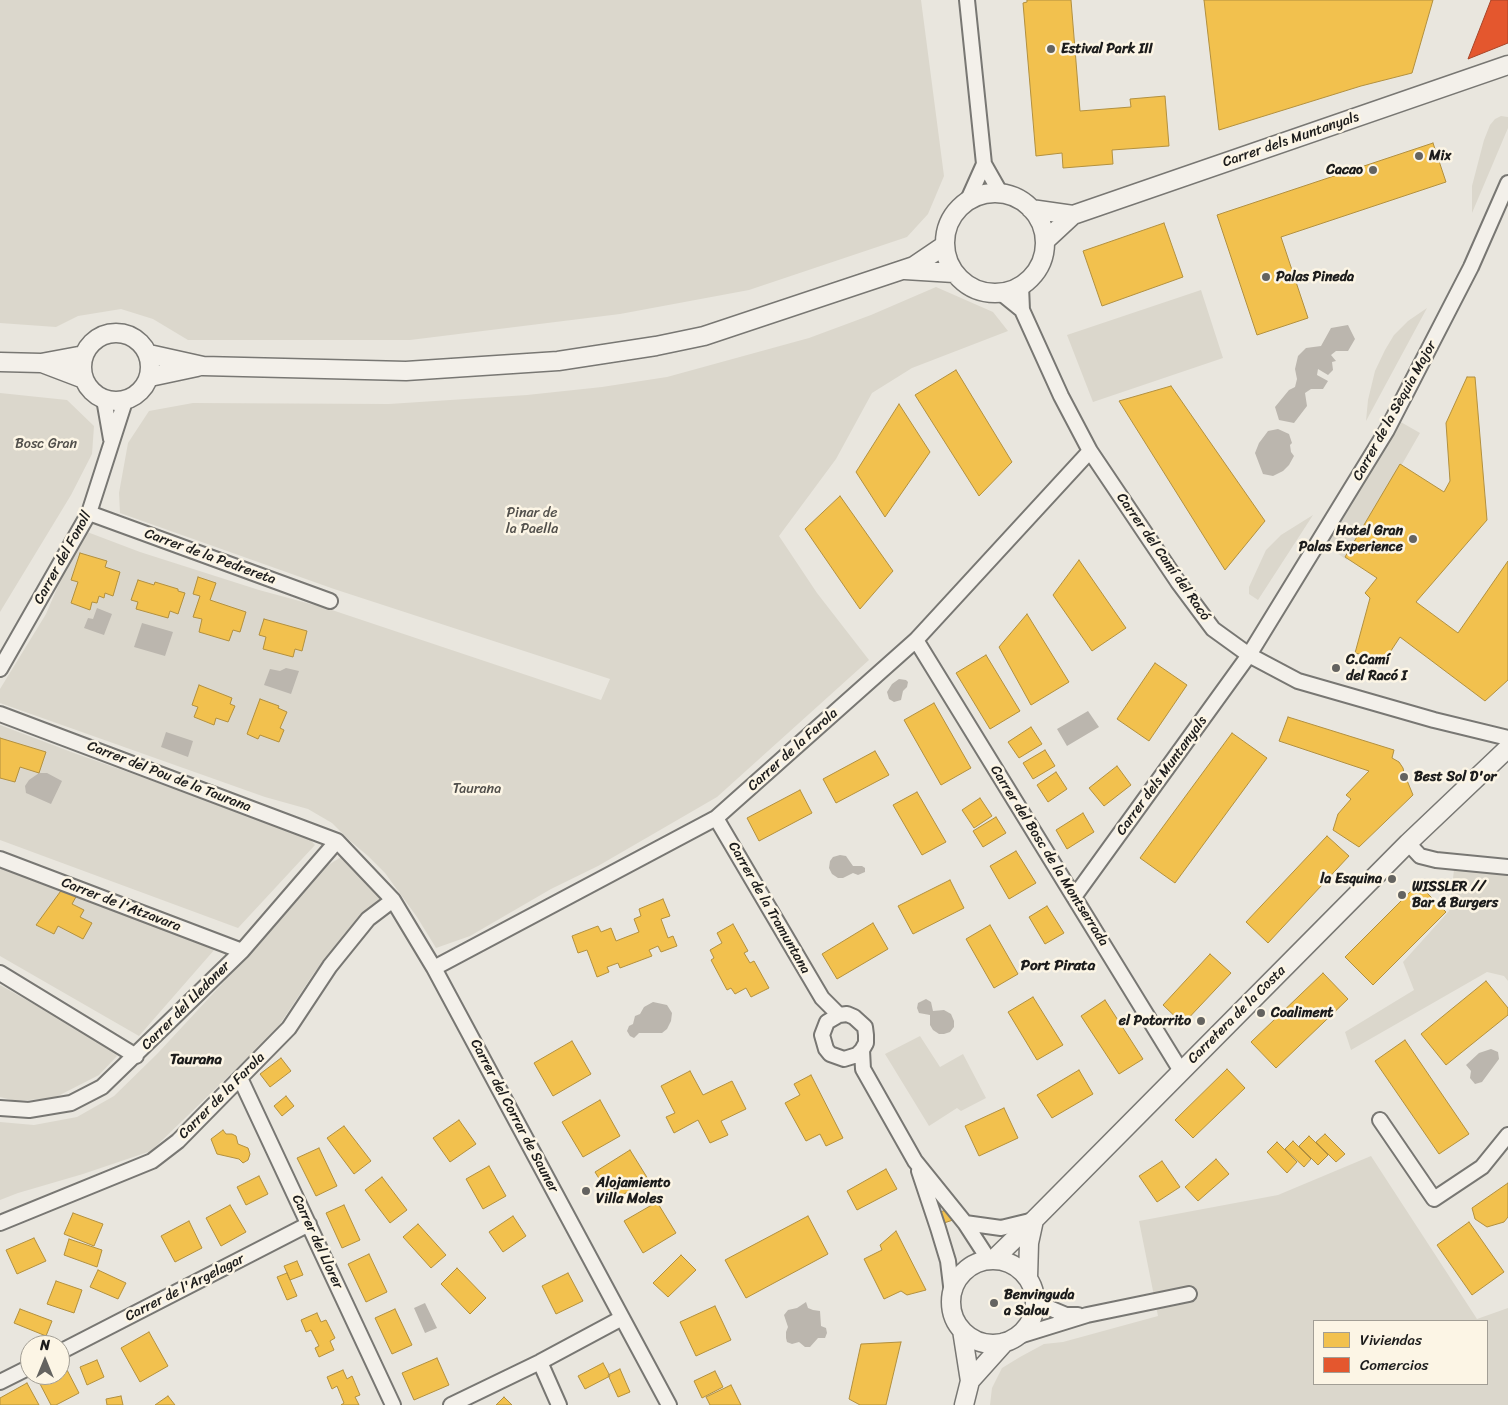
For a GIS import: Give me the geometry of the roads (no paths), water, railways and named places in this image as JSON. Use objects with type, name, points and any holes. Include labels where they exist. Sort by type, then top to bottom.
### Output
[{"type":"street","points":[[967,0],[984,164],[1001,194]]},
{"type":"street","name":"Carrer dels Muntanyals","points":[[1045,241],[1074,216],[1508,66]]},
{"type":"street","points":[[967,202],[984,164]]},
{"type":"street","name":"Carrer de la Sèquia Major","points":[[1249,655],[1387,430],[1471,267],[1508,183]]},
{"type":"street","points":[[1001,194],[1023,201],[1032,209],[1041,223],[1045,250],[1039,267],[1028,281],[1021,286],[1000,293],[990,293],[970,287],[954,272],[948,260],[945,237],[950,221],[960,207],[983,195],[1001,194]]},
{"type":"street","name":"Carrer dels Muntanyals","points":[[1032,209],[1074,216]]},
{"type":"street","points":[[148,354],[203,366],[406,371],[558,361],[656,346],[704,336],[908,268],[945,245]]},
{"type":"street","points":[[908,268],[954,272]]},
{"type":"street","name":"Carrer del Camí del Racó","points":[[1021,286],[1022,310],[1061,396],[1090,451],[1178,582],[1213,629],[1249,655],[1298,681],[1434,720],[1508,738]]},
{"type":"street","name":"Carrer del Camí del Racó","points":[[1000,293],[1022,310]]},
{"type":"street","points":[[110,333],[122,333],[138,340],[148,354],[151,365],[150,377],[144,388],[136,396],[125,401],[113,402],[104,399],[95,394],[84,379],[82,363],[84,355],[90,345],[99,337],[110,333]]},
{"type":"street","points":[[0,362],[41,363],[84,355]]},
{"type":"street","points":[[41,363],[84,379]]},
{"type":"street","points":[[150,377],[203,366]]},
{"type":"street","name":"Carrer del Fonoll","points":[[104,399],[111,440]]},
{"type":"street","name":"Carrer del Fonoll","points":[[0,670],[89,513],[125,401]]},
{"type":"street","name":"Carrer de la Farola","points":[[434,968],[716,818],[916,640],[1090,451]]},
{"type":"street","name":"Carrer de la Pedrereta","points":[[89,513],[330,601]]},
{"type":"street","name":"Carrer del Bosc de la Montserrada","points":[[916,640],[1181,1072]]},
{"type":"street","name":"Carrer dels Muntanyals","points":[[1074,897],[1249,655]]},
{"type":"street","name":"Carrer del Pou de la Taurana","points":[[0,714],[337,840]]},
{"type":"street","name":"Carretera de la Costa","points":[[991,1260],[1034,1220],[1408,843],[1508,748]]},
{"type":"street","name":"Carrer de la Tramuntana","points":[[716,818],[822,998],[839,1015]]},
{"type":"street","name":"Carrer del Corrar de Sauner","points":[[337,840],[392,900],[434,968],[669,1405]]},
{"type":"street","name":"Carrer del Lledoner","points":[[0,1108],[29,1110],[71,1103],[102,1087],[242,951],[337,840]]},
{"type":"street","points":[[1408,843],[1420,856],[1436,860],[1508,867]]},
{"type":"street","name":"Carrer de l'Atzavara","points":[[0,860],[242,951]]},
{"type":"street","name":"Carrer de la Farola","points":[[0,1223],[152,1162],[178,1141],[289,1028],[330,966],[368,919],[392,900]]},
{"type":"street","points":[[0,973],[136,1056]]},
{"type":"street","name":"Carrer de la Tramuntana","points":[[822,998],[827,1022]]},
{"type":"street","points":[[844,1059],[857,1055],[866,1043],[865,1028],[854,1017],[847,1014],[839,1015],[827,1022],[822,1036],[826,1049],[837,1058],[844,1059],[863,1069]]},
{"type":"street","points":[[862,1050],[863,1069],[915,1161],[965,1223],[991,1260]]},
{"type":"street","name":"Carrer del Llorer","points":[[240,1078],[393,1405]]},
{"type":"street","points":[[1380,1120],[1434,1199],[1482,1167],[1508,1135]]},
{"type":"street","points":[[915,1161],[948,1261],[955,1320],[971,1338],[993,1344],[1011,1340],[1086,1315],[1188,1294]]},
{"type":"street","points":[[965,1223],[1001,1228],[1034,1220],[1029,1243],[1028,1278]]},
{"type":"street","name":"Carrer de l'Argelagar","points":[[70,1347],[309,1224]]},
{"type":"street","points":[[952,1294],[956,1282],[965,1271],[976,1264],[991,1260],[1006,1262],[1018,1268],[1028,1278],[1033,1290],[1035,1302],[1033,1316],[1027,1328],[1011,1340],[970,1381]]},
{"type":"street","points":[[1035,1302],[1066,1315],[1086,1315]]},
{"type":"street","points":[[451,1405],[540,1362],[622,1318]]},
{"type":"street","points":[[962,1330],[970,1381],[964,1405]]},
{"type":"street","points":[[540,1362],[559,1405]]},
{"type":"street","points":[[0,1382],[20,1372]]},
{"type":"place","name":"Estival Park III","points":[[1051,49]]},
{"type":"place","name":"Mix","points":[[1419,156]]},
{"type":"place","name":"Cacao","points":[[1373,170]]},
{"type":"place","name":"Palas Pineda","points":[[1266,277]]},
{"type":"place","name":"Hotel Gran Palas Experience","points":[[1413,539]]},
{"type":"place","name":"C.Camí del Racó I","points":[[1336,668]]},
{"type":"place","name":"Best Sol D'or","points":[[1404,777]]},
{"type":"place","name":"la Esquina","points":[[1392,879]]},
{"type":"place","name":"WISSLER // Bar & Burgers","points":[[1402,895]]},
{"type":"place","name":"Coaliment","points":[[1261,1013]]},
{"type":"place","name":"el Potorrito","points":[[1201,1021]]},
{"type":"place","name":"Alojamiento Villa Moles","points":[[586,1191]]},
{"type":"place","name":"Benvinguda a Salou","points":[[994,1303]]},
{"type":"district","name":"Port Pirata","points":[[1058,966]]},
{"type":"district","name":"Taurana","points":[[196,1060]]},
{"type":"park label","name":"Bosc Gran","points":[[46,444]]},
{"type":"park label","name":"Pinar de la Paella","points":[[532,522]]}]
